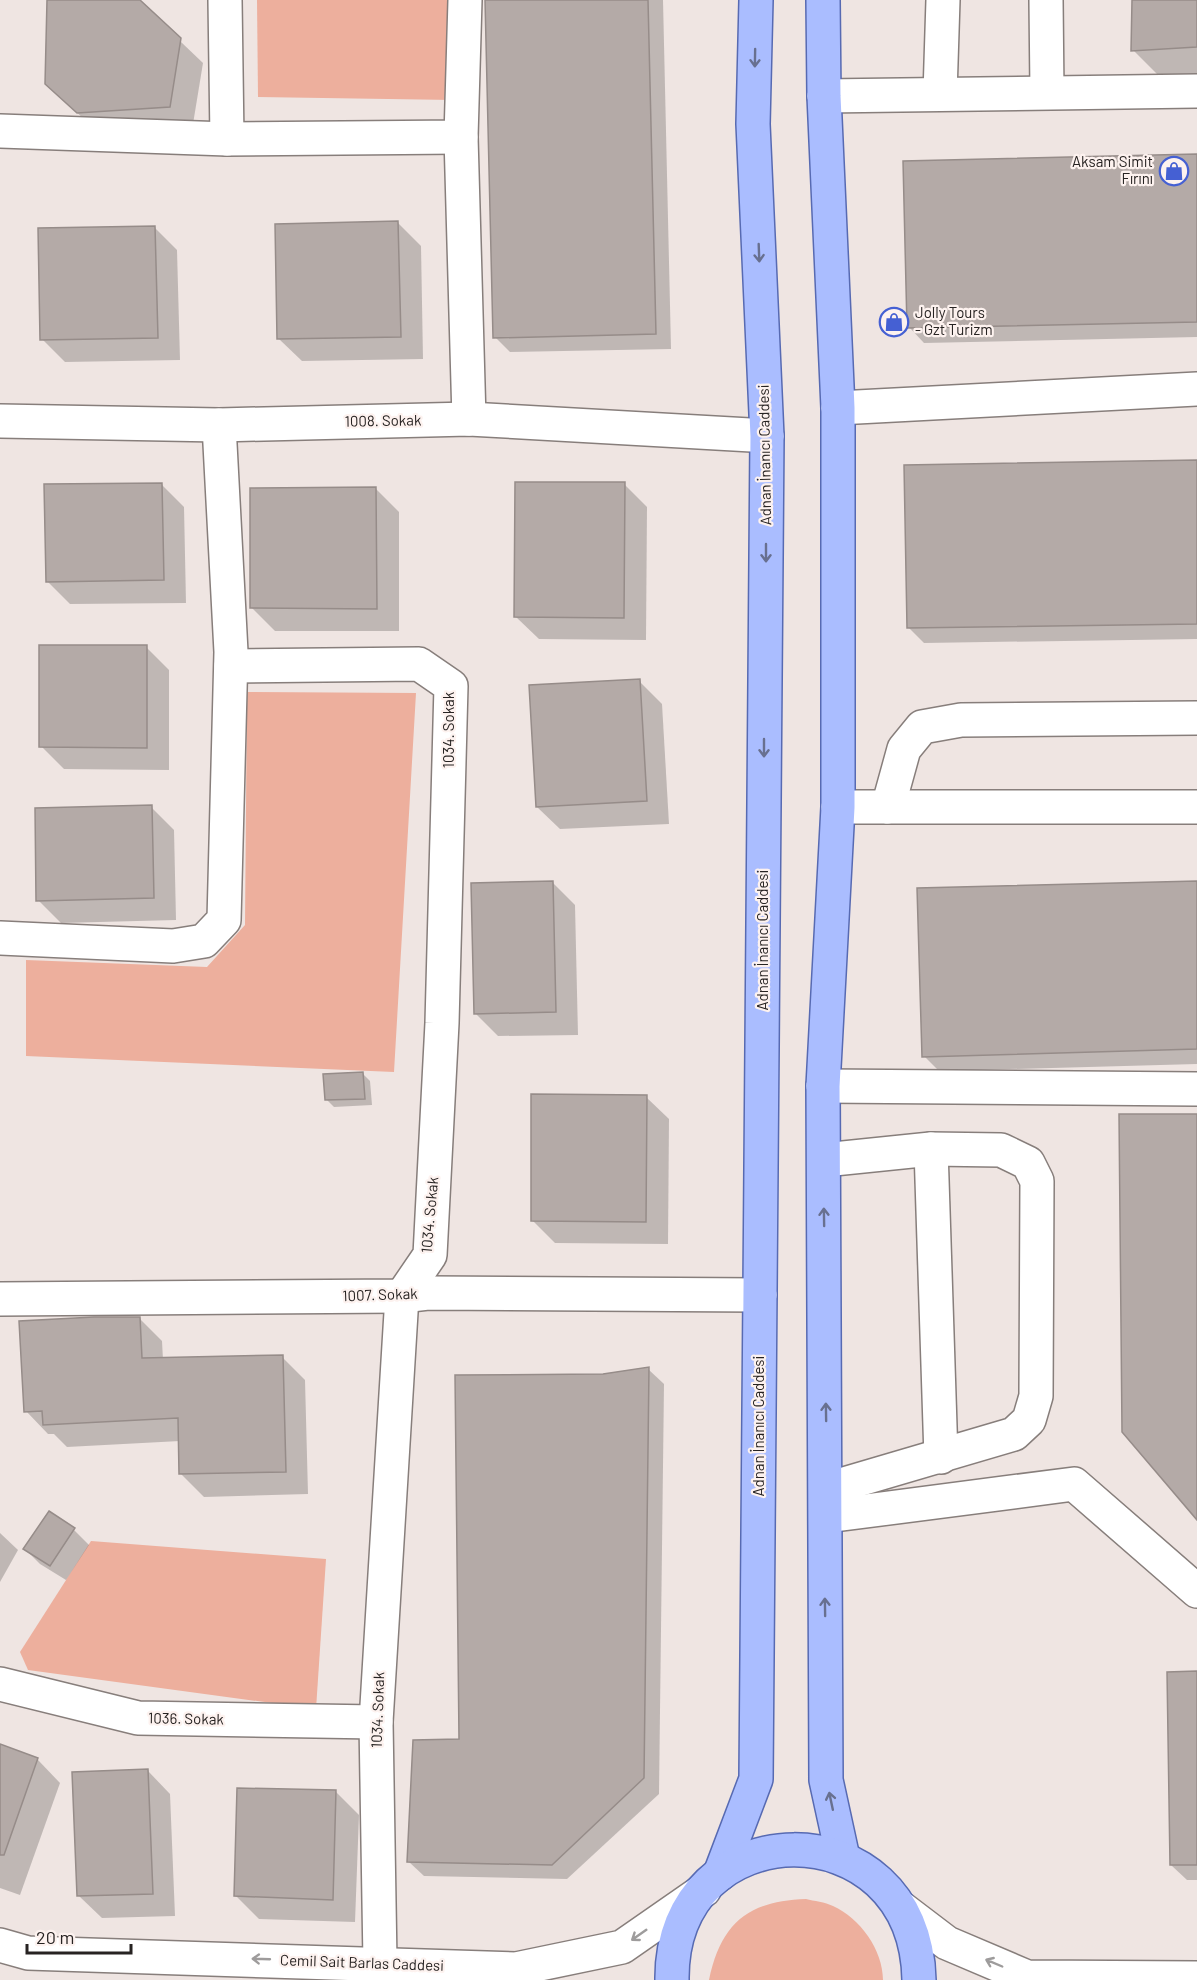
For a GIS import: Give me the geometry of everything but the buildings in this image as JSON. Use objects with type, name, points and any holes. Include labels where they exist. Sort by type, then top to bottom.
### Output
[{"type":"main road","name":"Adnan İnanıcı Caddesi","points":[[712,1882],[756,1779],[766,436],[753,124],[756,0]]},
{"type":"main road","points":[[823,0],[824,96],[838,408],[838,807],[823,1086],[827,1503],[824,1565],[826,1780],[843,1858]]},
{"type":"main road","points":[[672,1980],[677,1938],[686,1914],[712,1882],[742,1861],[766,1852],[809,1850],[843,1858],[866,1871],[901,1908],[912,1931],[919,1957],[919,1980]]},
{"type":"street","points":[[225,0],[227,139]]},
{"type":"street","points":[[465,0],[461,137],[468,419]]},
{"type":"street","points":[[940,94],[943,0]]},
{"type":"street","points":[[1046,0],[1047,92]]},
{"type":"street","points":[[824,96],[1197,91]]},
{"type":"street","points":[[0,131],[227,139],[461,137]]},
{"type":"street","points":[[838,408],[1197,389]]},
{"type":"street","name":"1008. Sokak","points":[[0,421],[219,425],[468,419],[766,436]]},
{"type":"street","points":[[0,938],[173,946],[204,941],[224,920],[231,666],[219,425]]},
{"type":"street","name":"1034. Sokak","points":[[231,666],[419,664],[451,686],[442,1023],[430,1255],[402,1296],[376,1722],[380,1962]]},
{"type":"street","points":[[888,807],[904,748],[922,728],[961,720],[1197,718]]},
{"type":"street","points":[[838,807],[1197,807]]},
{"type":"street","points":[[823,1086],[1197,1089]]},
{"type":"street","points":[[931,1149],[940,1457]]},
{"type":"street","points":[[824,1160],[931,1149],[1001,1150],[1028,1163],[1037,1181],[1036,1396],[1029,1420],[1014,1434],[940,1457],[827,1503]]},
{"type":"street","name":"1007. Sokak","points":[[0,1299],[402,1296],[428,1293],[760,1295]]},
{"type":"street","points":[[827,1503],[1074,1484],[1197,1591]]},
{"type":"street","name":"1036. Sokak","points":[[0,1684],[138,1718],[376,1722]]},
{"type":"street","name":"Cemil Sait Barlas Caddesi","points":[[0,1945],[28,1953],[380,1962],[516,1969],[622,1947],[712,1882]]},
{"type":"street","points":[[901,1908],[947,1943],[1027,1977],[1197,1978]]},
{"type":"shaded area","points":[[257,0],[453,0],[453,100],[258,97]]},
{"type":"shaded area","points":[[247,692],[416,693],[394,1072],[26,1056],[26,960],[207,967],[245,925]]},
{"type":"shaded area","points":[[91,1541],[326,1559],[316,1709],[28,1670],[20,1652]]},
{"type":"shaded area","points":[[806,1899],[843,1911],[861,1927],[879,1957],[883,1980],[709,1980],[721,1944],[740,1919],[768,1904]]},
{"type":"place","name":"Aksam Simit Fırını","points":[[1174,171]]},
{"type":"place","name":"Jolly Tours - Gzt Turizm","points":[[894,322]]}]
